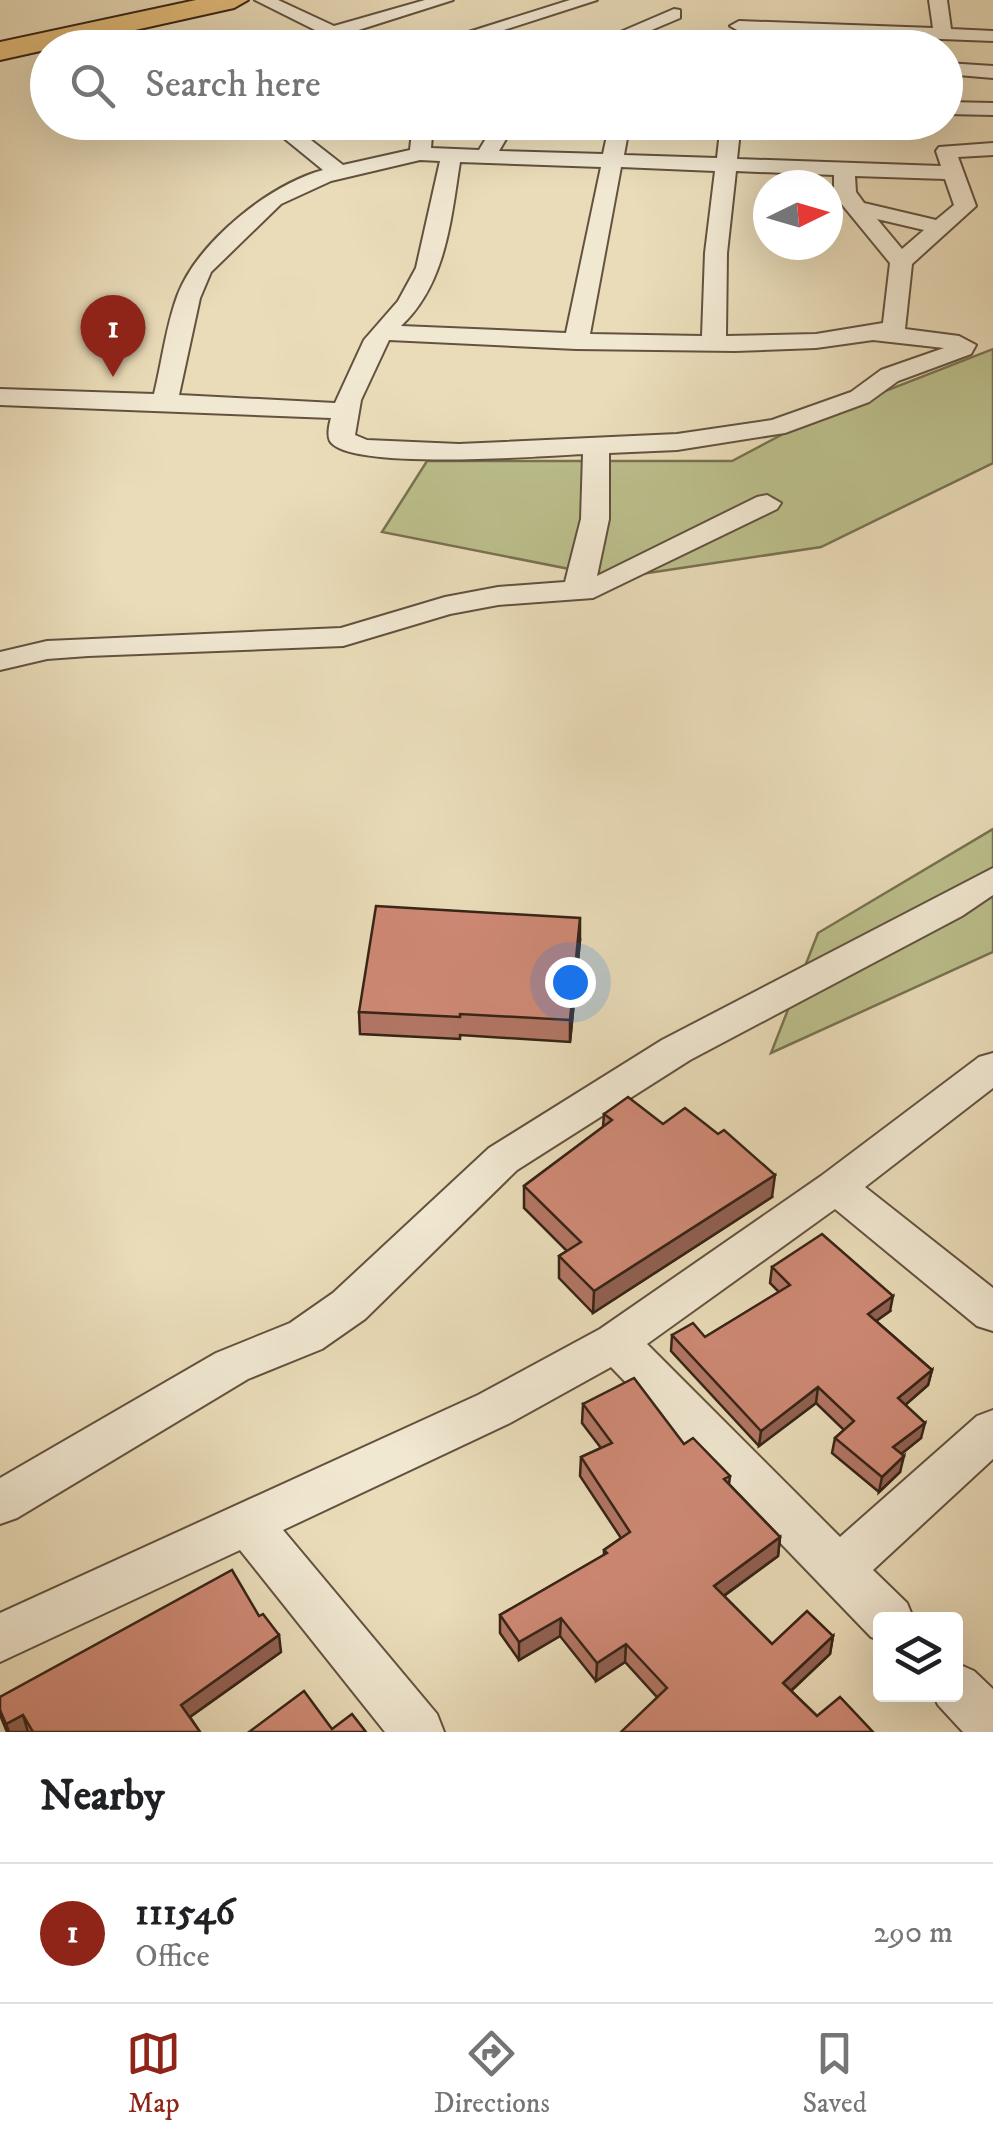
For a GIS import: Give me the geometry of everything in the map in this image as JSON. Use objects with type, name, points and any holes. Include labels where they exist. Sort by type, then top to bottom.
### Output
[{"type":"highway","points":[[0,34],[156,0]]},
{"type":"highway","points":[[99,30],[234,0]]},
{"type":"highway","points":[[0,52],[30,45]]},
{"type":"street","points":[[264,0],[334,30]]},
{"type":"street","points":[[339,30],[444,0]]},
{"type":"street","points":[[487,30],[588,0]]},
{"type":"street","points":[[938,0],[942,30]]},
{"type":"street","points":[[739,30],[751,9]]},
{"type":"street","points":[[649,30],[674,14]]},
{"type":"street","points":[[740,26],[819,21],[866,30]]},
{"type":"street","points":[[963,35],[993,36]]},
{"type":"street","points":[[963,70],[993,72]]},
{"type":"street","points":[[963,108],[993,109]]},
{"type":"street","points":[[297,140],[338,172]]},
{"type":"street","points":[[420,154],[421,140]]},
{"type":"street","points":[[486,155],[495,140]]},
{"type":"street","points":[[576,342],[617,140]]},
{"type":"street","points":[[714,344],[716,254],[731,140]]},
{"type":"street","points":[[382,332],[576,342],[764,344],[874,333],[895,327],[900,262],[966,206],[946,151],[993,149]]},
{"type":"street","points":[[165,403],[188,298],[201,269],[273,199],[300,184],[338,172],[420,154],[451,154],[952,173]]},
{"type":"street","points":[[451,154],[429,264],[410,302],[382,332],[344,412],[342,439],[364,448],[459,452],[677,442],[776,428],[860,397],[890,375],[912,370],[962,349],[964,344],[874,333]]},
{"type":"street","points":[[844,168],[846,192],[900,262]]},
{"type":"street","points":[[860,209],[938,227]]},
{"type":"street","points":[[0,397],[344,412]]},
{"type":"street","points":[[576,589],[590,560],[599,474],[595,446]]},
{"type":"street","points":[[0,661],[47,650],[343,636],[444,606],[604,586],[767,503]]},
{"type":"street","points":[[0,1503],[232,1366],[306,1336],[350,1306],[502,1160],[676,1050],[950,908],[993,880]]},
{"type":"street","points":[[0,1638],[494,1410],[616,1342],[836,1187],[993,1067]]},
{"type":"street","points":[[836,1187],[993,1313]]},
{"type":"street","points":[[616,1342],[881,1612]]},
{"type":"street","points":[[839,1569],[993,1430]]},
{"type":"street","points":[[248,1524],[418,1732]]},
{"type":"street","points":[[963,1695],[993,1726]]},
{"type":"green space","points":[[993,349],[993,463],[821,547],[615,578],[382,532],[427,461],[732,461],[806,422]]},
{"type":"green space","points":[[993,829],[993,952],[771,1053],[818,933]]},
{"type":"building","points":[[376,906],[580,918],[570,1020],[359,1012]]},
{"type":"building","points":[[628,1097],[663,1124],[685,1108],[718,1134],[724,1130],[775,1175],[594,1291],[559,1256],[581,1242],[524,1186],[612,1120],[604,1114]]},
{"type":"building","points":[[822,1234],[893,1296],[868,1314],[932,1370],[898,1398],[925,1423],[893,1447],[904,1456],[882,1477],[835,1438],[854,1421],[818,1387],[761,1431],[672,1335],[693,1323],[705,1337],[790,1285],[772,1267]]},
{"type":"building","points":[[634,1378],[684,1444],[693,1438],[730,1476],[724,1479],[780,1537],[714,1586],[772,1644],[807,1611],[833,1636],[783,1683],[817,1716],[840,1697],[873,1732],[621,1732],[667,1688],[626,1644],[597,1663],[561,1618],[519,1642],[500,1615],[607,1553],[604,1550],[630,1532],[581,1457],[612,1443],[583,1404]]},
{"type":"building","points":[[232,1570],[259,1616],[263,1614],[279,1635],[181,1705],[200,1732],[33,1732],[23,1715],[6,1724],[0,1697]]},
{"type":"building","points":[[304,1691],[332,1729],[352,1714],[366,1732],[249,1732]]},
{"type":"place","name":"111546","points":[[113,377]]}]
